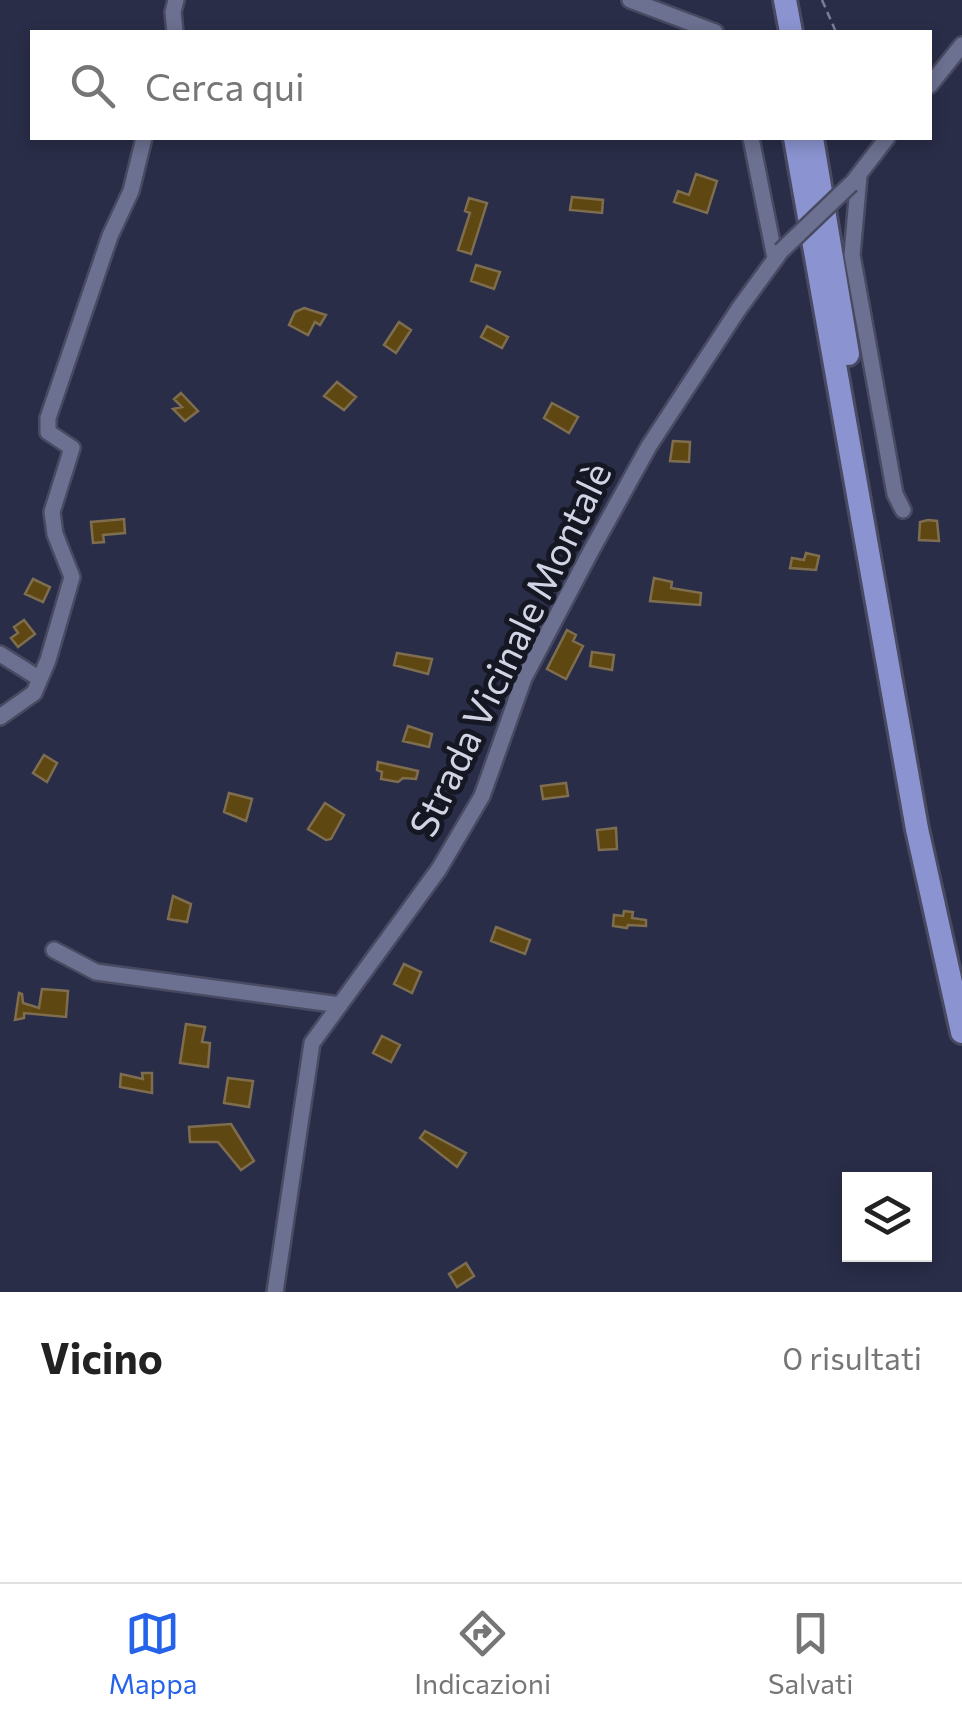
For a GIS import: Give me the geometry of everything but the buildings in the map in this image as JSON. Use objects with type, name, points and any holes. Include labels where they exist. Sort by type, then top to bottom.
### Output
[{"type":"highway","points":[[769,0],[775,30]]},
{"type":"highway","points":[[785,0],[791,30]]},
{"type":"highway","points":[[795,140],[917,829],[962,1032]]},
{"type":"highway","points":[[812,140],[874,505],[962,972]]},
{"type":"street","points":[[175,30],[176,0]]},
{"type":"street","points":[[630,0],[710,30]]},
{"type":"street","points":[[932,82],[962,45]]},
{"type":"street","points":[[0,717],[34,692],[72,577],[55,534],[52,512],[72,448],[48,432],[48,418],[110,236],[131,191],[144,140]]},
{"type":"street","points":[[750,140],[778,254]]},
{"type":"street","name":"Strada Vicinale Montalè","points":[[275,1292],[312,1042],[439,869],[482,796],[524,678],[649,446],[778,254],[855,180],[885,140]]},
{"type":"street","points":[[855,180],[852,256],[895,494],[902,510]]},
{"type":"street","points":[[0,654],[40,679]]},
{"type":"street","points":[[54,950],[96,972],[340,1005]]},
{"type":"path","points":[[822,0],[835,30]]}]
